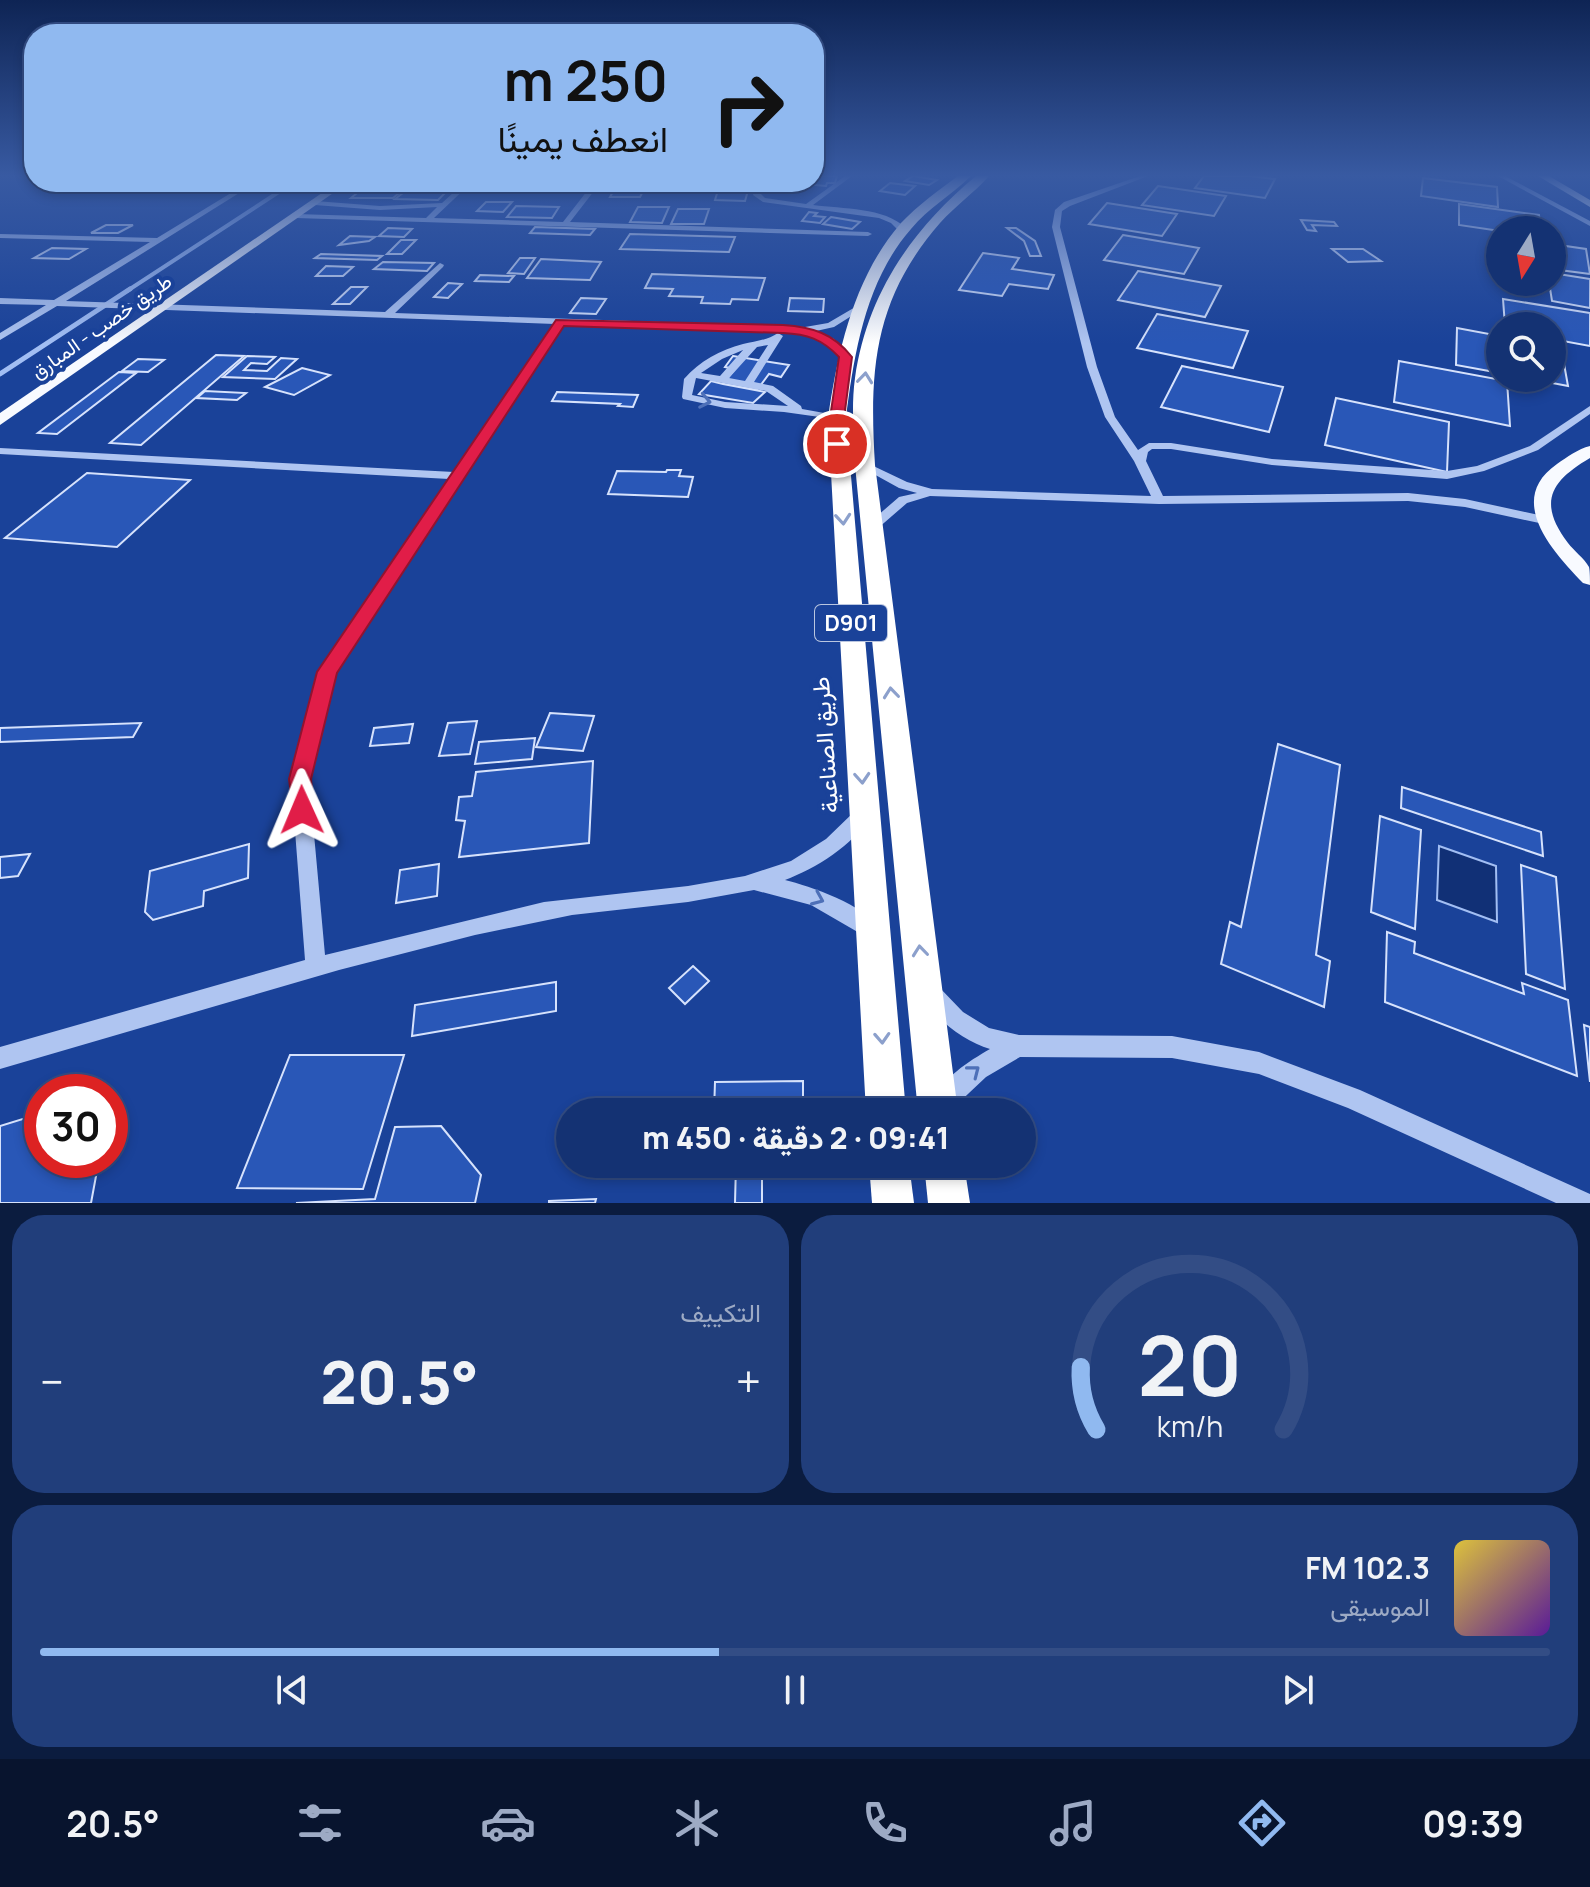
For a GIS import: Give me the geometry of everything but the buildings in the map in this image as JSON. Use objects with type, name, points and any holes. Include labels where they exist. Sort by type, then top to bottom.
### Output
[{"type":"highway","name":"طريق الصناعية","points":[[885,1098],[837,418],[846,357],[860,308],[900,232]]},
{"type":"highway","name":"D901","points":[[922,232],[899,266],[882,306],[864,379],[865,465],[936,1098]]},
{"type":"highway","points":[[890,1178],[893,1203]]},
{"type":"highway","points":[[946,1178],[949,1203]]},
{"type":"main road","name":"طريق خصب - المبارق","points":[[0,420],[273,232]]},
{"type":"main road","points":[[1590,451],[1555,473],[1544,489],[1544,520],[1564,552],[1590,579]]},
{"type":"street","points":[[0,337],[171,232]]},
{"type":"street","points":[[812,232],[868,234]]},
{"type":"street","points":[[1057,232],[1092,367],[1110,417],[1140,461],[1159,500]]},
{"type":"street","points":[[0,236],[158,240]]},
{"type":"street","points":[[386,316],[440,265]]},
{"type":"street","points":[[0,301],[805,330],[831,325],[860,308]]},
{"type":"street","points":[[316,965],[300,779],[327,672],[561,322]]},
{"type":"street","points":[[748,384],[783,329]]},
{"type":"street","points":[[805,330],[831,341],[846,357]]},
{"type":"street","points":[[774,341],[721,353],[693,375],[686,386],[687,397],[695,401],[837,418]]},
{"type":"street","points":[[722,380],[754,344]]},
{"type":"street","points":[[693,375],[769,388],[804,413]]},
{"type":"street","points":[[1140,461],[1143,451],[1149,446],[1171,446],[1272,462],[1447,475],[1480,469],[1534,448],[1590,409]]},
{"type":"street","points":[[0,451],[457,476]]},
{"type":"street","points":[[865,465],[903,485],[931,493],[1159,500],[1408,497],[1465,503],[1544,520]]},
{"type":"street","points":[[873,526],[903,500],[931,493]]},
{"type":"street","points":[[0,1058],[316,965],[548,911],[751,883],[798,866],[818,855],[844,835],[865,811]]},
{"type":"street","points":[[751,883],[818,898],[838,908],[876,936]]},
{"type":"street","points":[[924,985],[956,1019],[985,1037],[1019,1046],[1172,1047],[1259,1063],[1352,1098],[1583,1203]]},
{"type":"street","points":[[947,1098],[966,1076],[988,1060],[1019,1046]]},
{"type":"water","points":[[1439,846],[1496,866],[1497,922],[1437,900]]},
{"type":"waterway","points":[[127,291],[217,232]]},
{"type":"waterway","points":[[0,374],[130,289]]},
{"type":"route","points":[[302,810],[300,779],[327,672],[561,322],[805,330],[819,335],[831,341],[846,357],[837,418],[837,444]]}]
